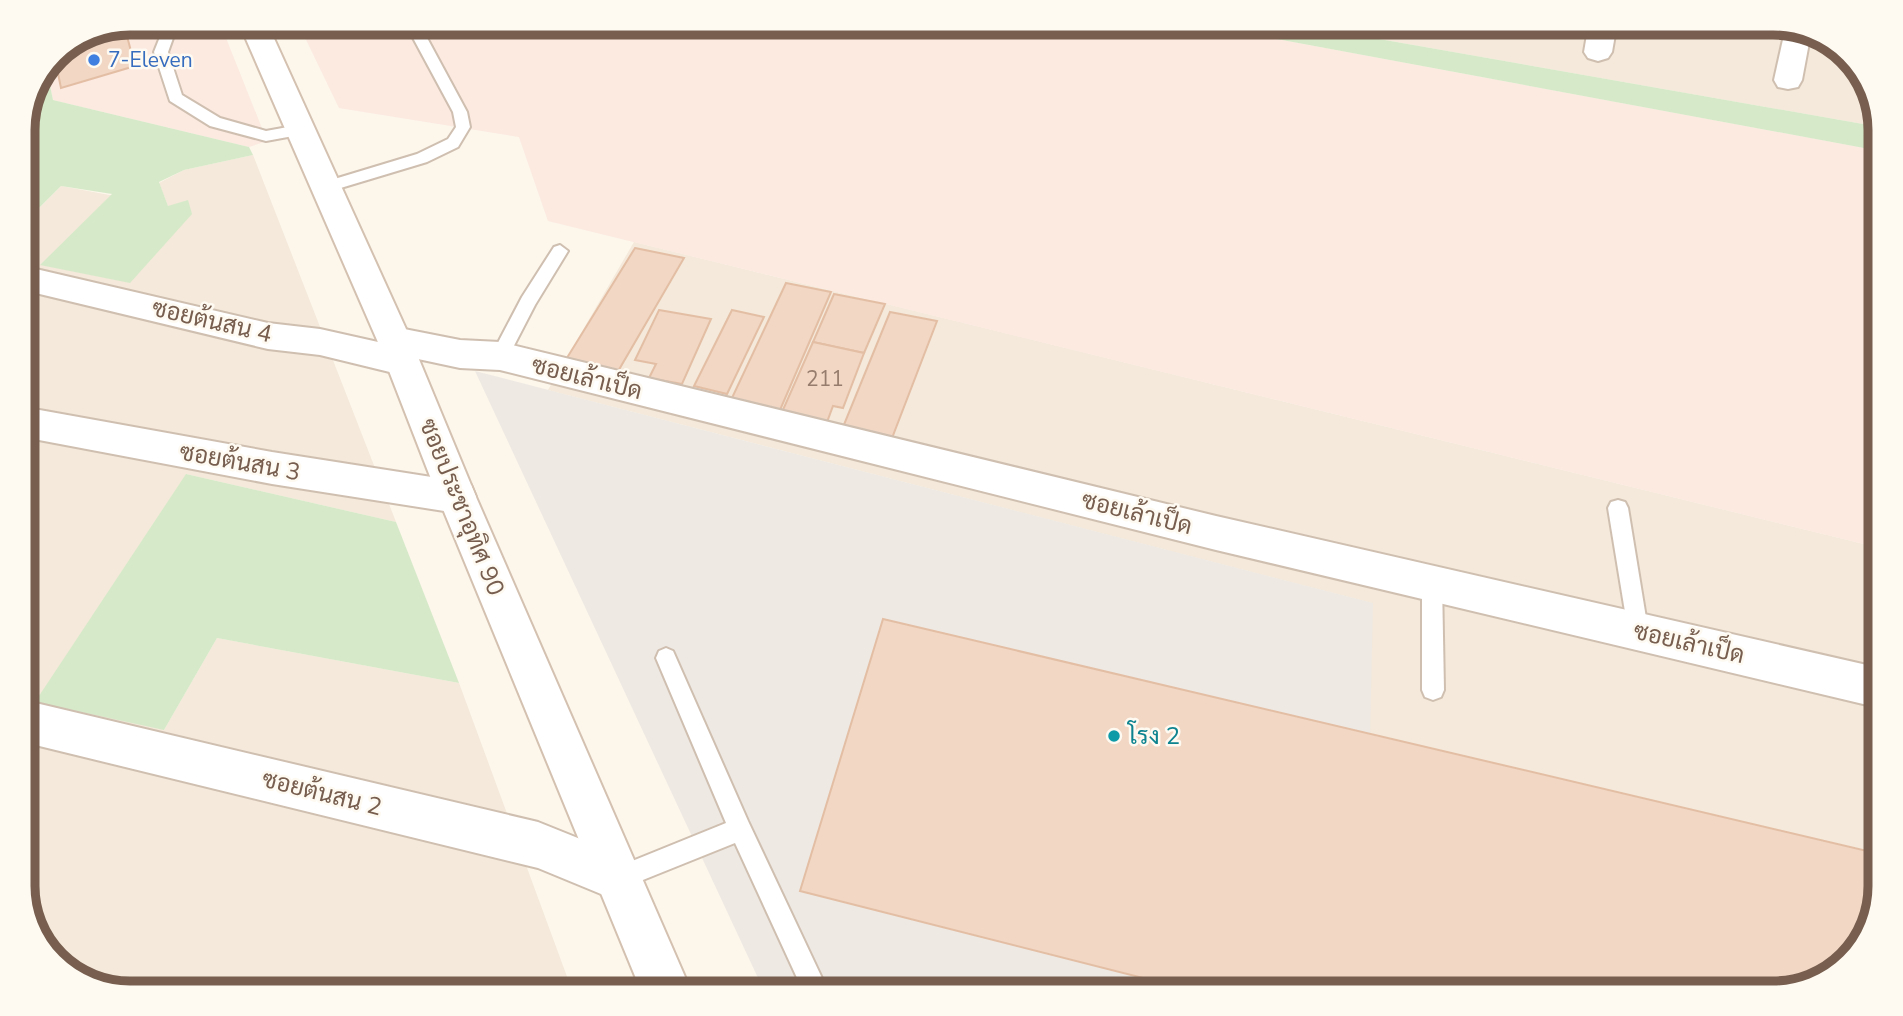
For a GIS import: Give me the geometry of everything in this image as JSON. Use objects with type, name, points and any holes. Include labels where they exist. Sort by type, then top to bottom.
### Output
[{"type":"street","name":"ซอยประชาอุทิศ 90","points":[[258,35],[398,351],[662,981]]},
{"type":"street","points":[[1598,52],[1601,35]]},
{"type":"street","points":[[1788,80],[1796,38]]},
{"type":"street","name":"ซอยต้นสน 4","points":[[35,281],[268,336],[398,351]]},
{"type":"street","name":"ซอยเล้าเป็ด","points":[[398,351],[500,356],[1216,533],[1868,685]]},
{"type":"street","name":"ซอยต้นสน 3","points":[[35,424],[272,468],[457,497]]},
{"type":"street","name":"ซอยต้นสน 2","points":[[35,724],[538,845],[618,878]]},
{"type":"lane","points":[[167,35],[160,52],[175,98],[215,122],[266,136],[299,130]]},
{"type":"lane","points":[[324,188],[422,158],[453,143],[463,127],[460,112],[418,35]]},
{"type":"lane","points":[[500,356],[528,302],[560,251]]},
{"type":"lane","points":[[1618,508],[1638,631]]},
{"type":"lane","points":[[1432,582],[1433,690]]},
{"type":"lane","points":[[666,658],[740,829],[811,981]]},
{"type":"lane","points":[[618,878],[740,829]]},
{"type":"shaded area","points":[[130,35],[225,35],[267,141],[249,147],[53,100],[49,81],[51,77],[77,51],[93,42]]},
{"type":"shaded area","points":[[304,35],[1255,35],[1868,149],[1868,545],[548,221],[519,137],[339,108]]},
{"type":"shaded area","points":[[1356,35],[1792,37],[1826,51],[1845,67],[1863,99],[1868,125]]},
{"type":"shaded area","points":[[253,155],[396,522],[186,474],[164,730],[217,638],[459,683],[569,981],[130,981],[99,976],[77,965],[58,949],[45,928],[35,893],[35,212],[61,186],[168,206],[159,183],[184,170]]},
{"type":"shaded area","points":[[634,242],[1868,545],[1868,850],[1369,739],[1372,603],[548,390]]},
{"type":"shaded area","points":[[475,371],[1373,603],[1370,739],[1868,850],[1866,905],[1852,939],[1836,958],[1826,965],[1804,976],[1786,980],[759,981]]},
{"type":"green space","points":[[1255,35],[1356,35],[1868,125],[1868,149]]},
{"type":"green space","points":[[49,81],[53,100],[249,147],[253,155],[184,170],[159,182],[168,206],[188,200],[192,214],[130,283],[40,265],[112,194],[61,186],[35,212],[35,123],[38,105]]},
{"type":"green space","points":[[186,474],[396,522],[459,683],[217,638],[164,730],[35,702]]},
{"type":"building","name":"7-Eleven","points":[[127,35],[135,66],[61,88],[57,70],[77,51],[93,42]]},
{"type":"building","points":[[635,248],[684,258],[617,373],[565,361]]},
{"type":"building","points":[[786,283],[831,292],[780,410],[731,400]]},
{"type":"building","points":[[834,294],[885,304],[864,353],[813,342]]},
{"type":"building","points":[[659,310],[711,319],[682,384],[649,378],[656,364],[635,360]]},
{"type":"building","points":[[732,310],[764,317],[727,394],[694,386]]},
{"type":"building","points":[[890,312],[937,321],[892,438],[843,427]]},
{"type":"building","points":[[813,342],[864,353],[843,408],[833,406],[827,422],[782,412]]},
{"type":"building","name":"โรง 2","points":[[883,619],[1868,851],[1866,905],[1858,928],[1845,949],[1826,965],[1804,976],[1773,981],[1155,981],[800,891]]},
{"type":"place","name":"7-Eleven","points":[[94,60]]},
{"type":"place","name":"โรง 2","points":[[1114,736]]}]
